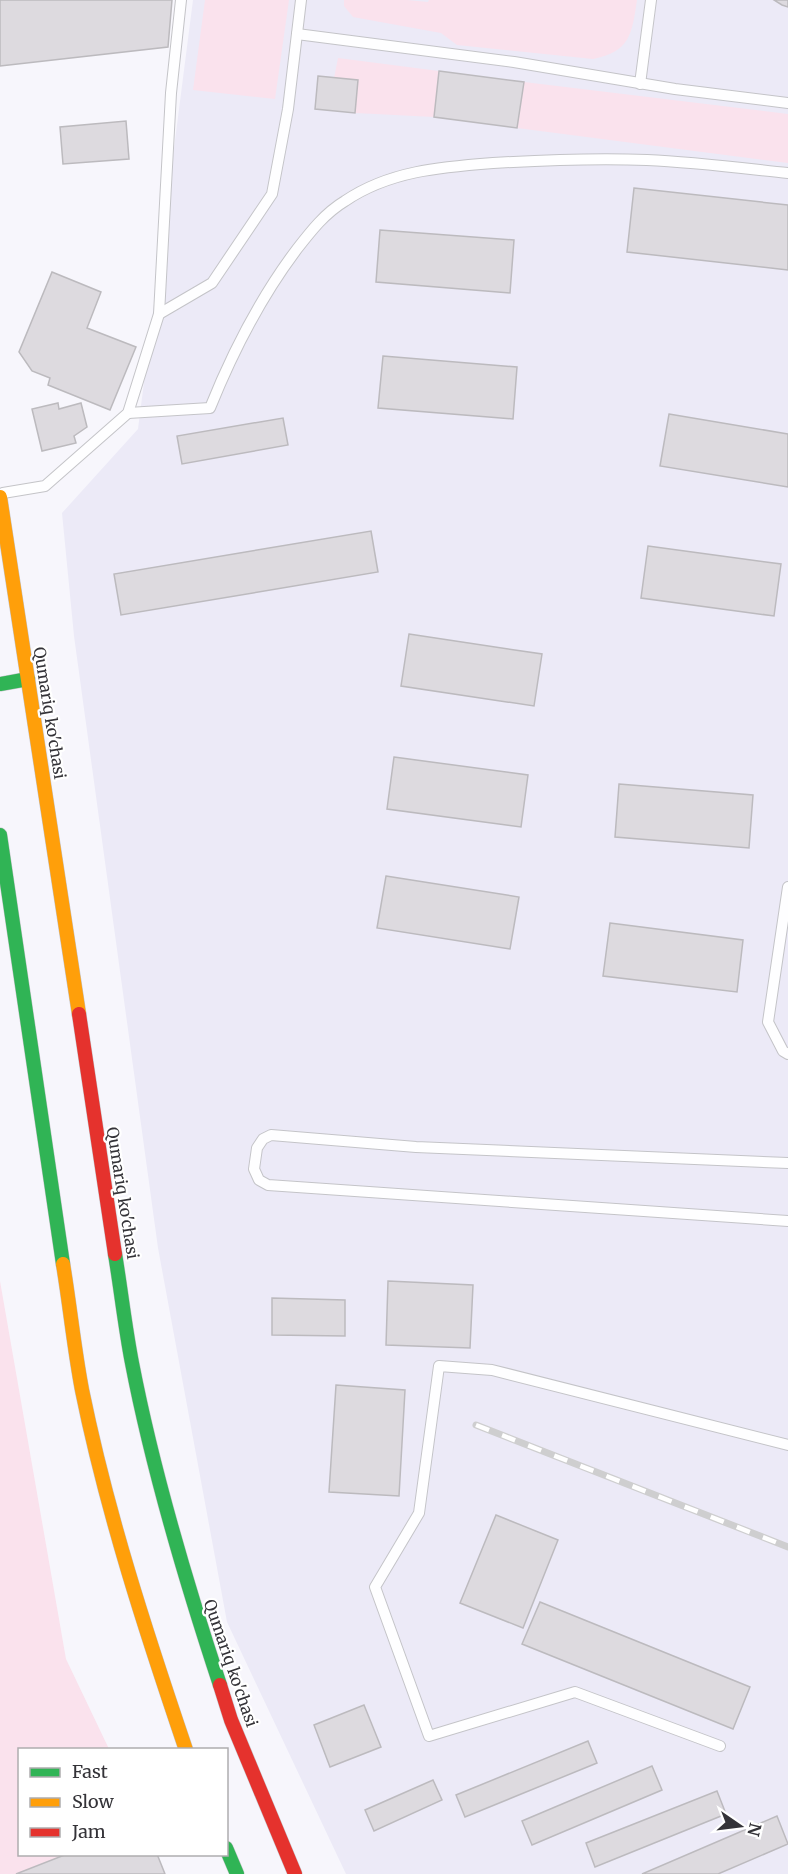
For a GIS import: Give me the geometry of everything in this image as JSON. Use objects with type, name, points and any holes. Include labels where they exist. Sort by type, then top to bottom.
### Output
[{"type":"main road","name":"Qumariq ko'chasi","points":[[0,495],[132,1362],[158,1479],[190,1594],[231,1720],[296,1874]]},
{"type":"main road","points":[[0,684],[28,679]]},
{"type":"main road","points":[[0,835],[82,1389],[109,1504],[142,1619],[186,1748]]},
{"type":"main road","points":[[228,1853],[237,1874]]},
{"type":"lane","points":[[0,495],[45,486],[128,413],[159,315],[171,93],[181,0]]},
{"type":"lane","points":[[159,315],[212,283],[272,194],[288,109],[301,0]]},
{"type":"lane","points":[[640,84],[651,0]]},
{"type":"lane","points":[[297,34],[788,103]]},
{"type":"lane","points":[[128,413],[210,408],[251,318],[281,270],[316,225],[344,201],[377,183],[411,172],[446,167],[587,159],[649,160],[788,173]]},
{"type":"lane","points":[[788,888],[768,1022],[783,1051],[788,1054]]},
{"type":"lane","points":[[788,1163],[416,1147],[271,1135],[263,1139],[257,1148],[254,1169],[259,1180],[268,1185],[788,1221]]},
{"type":"lane","points":[[720,1746],[575,1692],[429,1736],[375,1587],[419,1513],[440,1366],[492,1371],[788,1445]]},
{"type":"shaded area","points":[[193,0],[788,0],[788,1874],[346,1874],[227,1622],[158,1248],[74,636],[62,513],[138,429]]},
{"type":"shaded area","points":[[205,0],[289,0],[275,99],[193,90]]},
{"type":"shaded area","points":[[344,0],[428,2],[429,0],[637,0],[631,32],[627,40],[615,52],[593,59],[457,45],[441,33],[353,17],[344,6]]},
{"type":"shaded area","points":[[338,58],[439,71],[434,117],[355,113],[334,78]]},
{"type":"shaded area","points":[[524,82],[788,114],[788,163],[517,128]]},
{"type":"shaded area","points":[[0,1281],[66,1659],[109,1748],[18,1748],[18,1856],[64,1856],[16,1874],[0,1874]]},
{"type":"building","points":[[0,0],[172,0],[168,47],[0,66]]},
{"type":"building","points":[[774,0],[788,0],[788,7],[782,5]]},
{"type":"building","points":[[439,71],[524,82],[517,128],[434,117]]},
{"type":"building","points":[[318,76],[358,80],[355,113],[315,109]]},
{"type":"building","points":[[126,121],[129,159],[63,164],[60,127]]},
{"type":"building","points":[[634,188],[788,205],[788,270],[627,252]]},
{"type":"building","points":[[380,230],[514,240],[510,293],[376,282]]},
{"type":"building","points":[[52,272],[101,292],[87,328],[136,347],[110,410],[48,385],[50,378],[32,371],[19,352]]},
{"type":"building","points":[[383,356],[517,367],[513,419],[378,408]]},
{"type":"building","points":[[58,403],[59,409],[81,403],[87,427],[74,436],[76,443],[42,451],[32,409]]},
{"type":"building","points":[[669,414],[788,434],[788,487],[660,466]]},
{"type":"building","points":[[283,418],[288,445],[182,464],[177,436]]},
{"type":"building","points":[[371,531],[378,572],[121,615],[114,574]]},
{"type":"building","points":[[648,546],[781,564],[774,616],[641,598]]},
{"type":"building","points":[[409,634],[542,654],[534,706],[401,686]]},
{"type":"building","points":[[394,757],[528,775],[521,827],[387,809]]},
{"type":"building","points":[[619,784],[753,795],[749,848],[615,837]]},
{"type":"building","points":[[386,876],[519,897],[510,949],[377,928]]},
{"type":"building","points":[[610,923],[743,940],[737,992],[603,976]]},
{"type":"building","points":[[388,1281],[473,1285],[470,1348],[386,1345]]},
{"type":"building","points":[[272,1298],[345,1300],[345,1336],[272,1335]]},
{"type":"building","points":[[336,1385],[405,1390],[399,1496],[329,1492]]},
{"type":"building","points":[[496,1515],[558,1540],[523,1628],[460,1603]]},
{"type":"building","points":[[540,1602],[750,1687],[733,1729],[522,1644]]},
{"type":"building","points":[[364,1705],[381,1747],[330,1767],[314,1725]]},
{"type":"building","points":[[588,1741],[597,1763],[465,1817],[456,1795]]},
{"type":"building","points":[[652,1766],[662,1790],[532,1845],[522,1821]]},
{"type":"building","points":[[433,1780],[442,1800],[374,1831],[365,1810]]},
{"type":"building","points":[[717,1791],[726,1814],[595,1867],[586,1843]]},
{"type":"building","points":[[777,1816],[788,1844],[718,1874],[642,1874]]},
{"type":"building","points":[[62,1856],[158,1856],[165,1874],[16,1874]]},
{"type":"railway","points":[[476,1425],[788,1547]]},
{"type":"traffic: fast","points":[[0,684],[28,679]]},
{"type":"traffic: fast","points":[[0,835],[63,1264]]},
{"type":"traffic: fast","points":[[115,1254],[140,1404],[182,1565],[220,1685]]},
{"type":"traffic: fast","points":[[228,1853],[237,1874]]},
{"type":"traffic: slow","points":[[0,497],[79,1014]]},
{"type":"traffic: slow","points":[[63,1264],[82,1390],[103,1482],[142,1617],[185,1748]]},
{"type":"traffic: jam","points":[[79,1014],[115,1254]]},
{"type":"traffic: jam","points":[[220,1685],[231,1720],[295,1874]]}]
